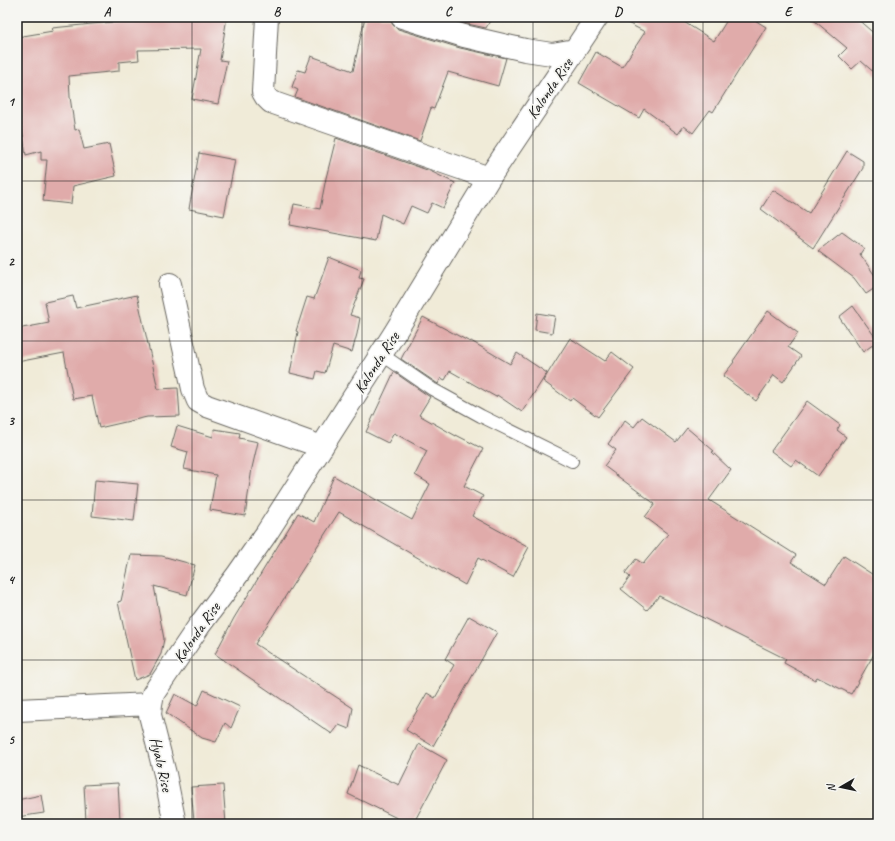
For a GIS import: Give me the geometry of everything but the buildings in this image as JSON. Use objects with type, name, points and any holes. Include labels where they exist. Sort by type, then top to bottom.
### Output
[{"type":"street","points":[[267,17],[263,92],[271,102],[489,178]]},
{"type":"street","points":[[402,17],[464,36],[525,50],[552,54],[575,50]]},
{"type":"street","name":"Kalonda Rise","points":[[151,704],[153,694],[199,626],[266,534],[399,327],[489,178],[597,17]]},
{"type":"street","points":[[170,284],[194,390],[198,401],[207,406],[322,447]]},
{"type":"street","points":[[17,710],[151,704]]},
{"type":"street","name":"Hyalo Rise","points":[[151,704],[150,715],[165,774],[175,824]]},
{"type":"lane","points":[[381,354],[432,388],[481,416],[572,461]]}]
